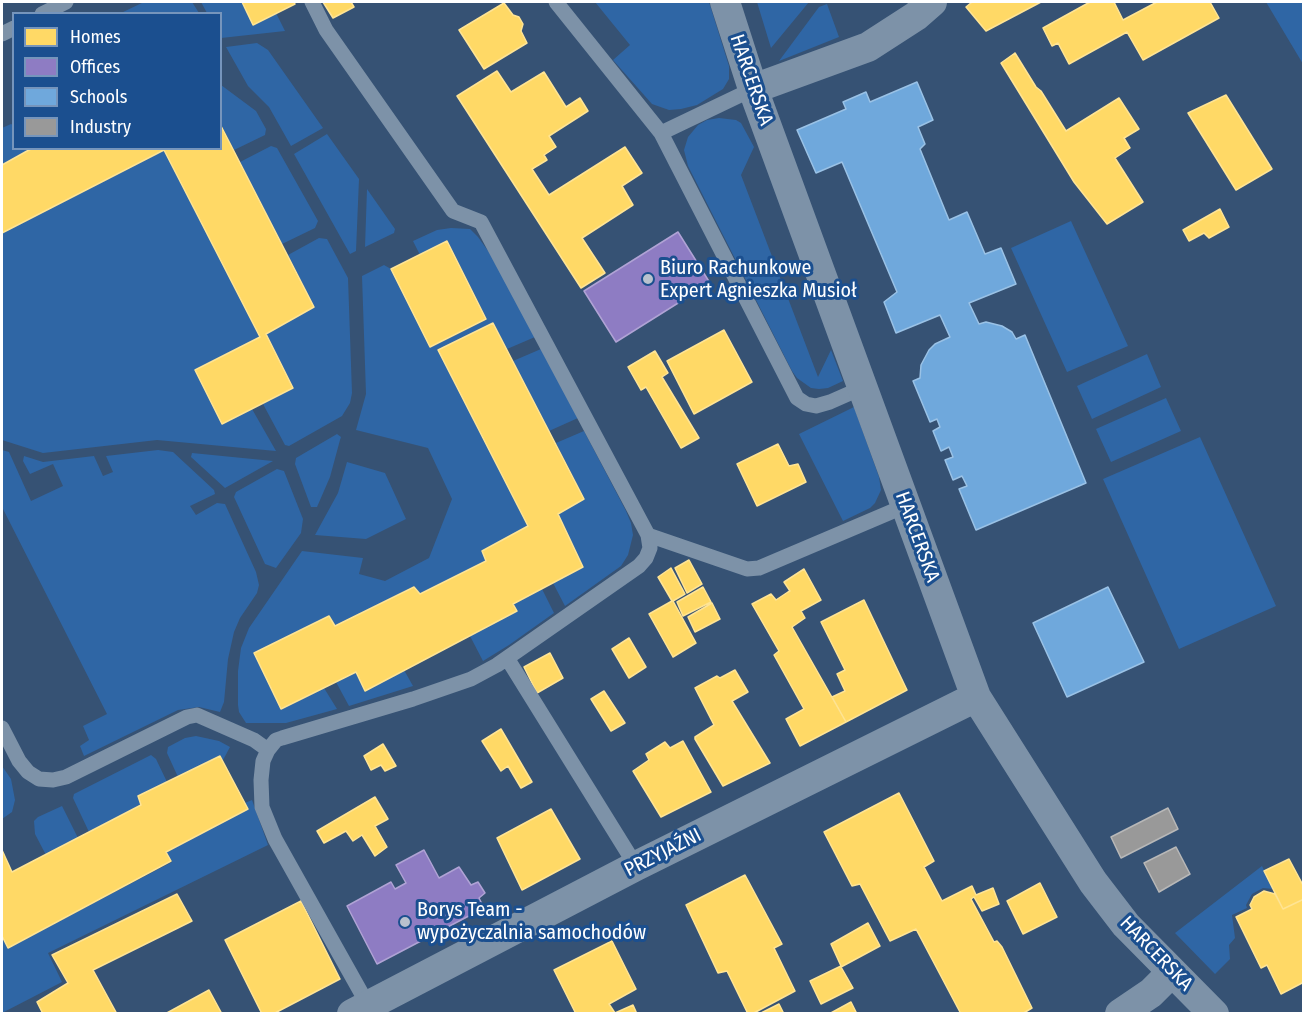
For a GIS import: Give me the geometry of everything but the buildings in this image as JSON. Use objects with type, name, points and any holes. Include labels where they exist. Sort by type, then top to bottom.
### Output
[{"type":"street","name":"HARCERSKA","points":[[725,2],[753,89],[976,697],[1093,882],[1126,925],[1214,1014]]},
{"type":"street","points":[[753,89],[868,47],[916,16],[932,2]]},
{"type":"street","name":"PRZYJAŹNI","points":[[360,1009],[636,866],[976,697]]},
{"type":"street","points":[[1119,1014],[1152,993],[1172,972]]},
{"type":"lane","points":[[46,12],[66,2]]},
{"type":"lane","points":[[312,2],[326,30],[453,211],[481,222],[648,535],[650,548],[646,558],[639,566],[507,658],[471,679],[276,740],[268,750],[263,761],[262,807],[275,839],[360,1009]]},
{"type":"lane","points":[[556,2],[661,134],[797,398],[806,404],[816,406],[864,387]]},
{"type":"lane","points":[[661,134],[753,89]]},
{"type":"lane","points":[[648,535],[739,567],[759,568],[905,506]]},
{"type":"lane","points":[[507,658],[636,866]]},
{"type":"lane","points":[[2,728],[19,761],[28,772],[39,779],[53,780],[66,777],[187,717],[197,715],[254,740],[268,750]]},
{"type":"shaded area","points":[[144,2],[192,2],[198,12],[123,12]]},
{"type":"shaded area","points":[[201,2],[242,2],[253,25],[276,13],[285,31],[222,38],[222,12],[206,12]]},
{"type":"shaded area","points":[[595,2],[709,2],[729,66],[729,79],[723,89],[697,105],[681,109],[669,110],[652,104],[613,60],[630,45]]},
{"type":"shaded area","points":[[757,2],[809,2],[771,48]]},
{"type":"shaded area","points":[[1266,2],[1303,2],[1303,64]]},
{"type":"shaded area","points":[[827,4],[839,37],[779,61],[819,7]]},
{"type":"shaded area","points":[[257,43],[268,50],[323,128],[291,146],[269,107],[248,86],[226,47]]},
{"type":"shaded area","points":[[222,86],[256,111],[266,129],[265,135],[234,150],[222,126]]},
{"type":"shaded area","points":[[719,118],[736,120],[741,123],[754,147],[741,175],[818,377],[831,350],[843,381],[828,388],[811,388],[797,378],[792,371],[688,166],[684,150],[688,137],[698,125],[707,120]]},
{"type":"shaded area","points":[[12,124],[12,150],[27,151],[2,165],[2,128]]},
{"type":"shaded area","points":[[327,134],[359,179],[356,251],[350,254],[294,154]]},
{"type":"shaded area","points":[[271,146],[277,148],[318,221],[315,228],[282,244],[240,162]]},
{"type":"shaded area","points":[[164,150],[260,337],[195,370],[222,424],[252,409],[276,451],[157,440],[43,453],[2,440],[2,233]]},
{"type":"shaded area","points":[[367,189],[395,229],[394,233],[365,247]]},
{"type":"shaded area","points":[[1071,221],[1128,346],[1067,372],[1011,248]]},
{"type":"shaded area","points":[[470,229],[478,237],[491,255],[535,337],[507,349],[493,323],[439,350],[528,526],[482,551],[486,561],[420,594],[413,587],[335,626],[329,616],[255,653],[281,709],[324,688],[337,709],[286,723],[246,723],[239,712],[238,705],[241,648],[249,628],[302,551],[363,558],[359,574],[385,581],[429,558],[452,499],[428,448],[356,430],[366,394],[362,276],[384,265],[391,269],[431,347],[486,320],[447,242],[420,255],[413,241],[437,230]]},
{"type":"shaded area","points":[[319,238],[327,239],[348,278],[352,393],[350,403],[342,416],[289,446],[285,445],[263,404],[293,388],[266,334],[314,307],[288,255]]},
{"type":"shaded area","points":[[541,349],[578,418],[549,431],[513,361]]},
{"type":"shaded area","points":[[1147,354],[1161,387],[1092,419],[1077,386]]},
{"type":"shaded area","points":[[1166,398],[1181,431],[1111,462],[1096,429]]},
{"type":"shaded area","points":[[854,407],[879,477],[881,490],[870,508],[843,521],[799,434]]},
{"type":"shaded area","points":[[584,431],[626,511],[633,535],[628,555],[621,566],[565,606],[553,583],[583,567],[558,514],[584,498],[556,443]]},
{"type":"shaded area","points":[[337,434],[341,437],[330,477],[317,507],[311,507],[295,464],[296,458]]},
{"type":"shaded area","points":[[1200,437],[1276,606],[1179,649],[1103,479]]},
{"type":"shaded area","points":[[2,450],[9,452],[31,501],[63,486],[53,464],[30,474],[23,461],[24,456],[43,462],[94,456],[103,476],[113,472],[106,456],[158,450],[173,452],[214,490],[215,494],[190,506],[196,515],[217,503],[225,504],[256,572],[259,585],[257,593],[240,618],[234,632],[228,659],[224,702],[220,712],[199,707],[178,710],[84,756],[80,746],[89,740],[83,726],[107,714],[2,507]]},
{"type":"shaded area","points":[[192,453],[273,461],[225,488],[191,457]]},
{"type":"shaded area","points":[[347,462],[385,473],[406,519],[366,539],[315,535],[338,493]]},
{"type":"shaded area","points":[[277,469],[284,471],[303,519],[301,533],[276,568],[265,564],[234,497],[236,492]]},
{"type":"shaded area","points":[[542,589],[554,613],[483,661],[470,636],[516,611],[513,604]]},
{"type":"shaded area","points":[[404,670],[413,686],[349,706],[336,682],[356,672],[365,691]]},
{"type":"shaded area","points":[[196,736],[219,741],[230,747],[223,760],[220,756],[178,777],[167,753],[168,747],[185,738]]},
{"type":"shaded area","points":[[151,755],[156,759],[167,782],[138,796],[141,805],[89,832],[73,798],[74,794]]},
{"type":"shaded area","points":[[2,766],[11,779],[15,800],[12,812],[2,819]]},
{"type":"shaded area","points":[[252,800],[268,845],[48,953],[62,982],[2,1013],[2,936],[8,948],[172,862],[166,852],[248,809],[245,803]]},
{"type":"shaded area","points":[[62,806],[78,838],[46,855],[35,834],[34,821]]},
{"type":"shaded area","points":[[1262,866],[1273,889],[1263,888],[1252,894],[1246,905],[1247,908],[1232,915],[1235,938],[1229,945],[1230,959],[1215,974],[1175,933]]},
{"type":"place","name":"Biuro Rachunkowe Expert Agnieszka Musioł","points":[[648,279]]},
{"type":"place","name":"Borys Team - wypożyczalnia samochodów","points":[[405,922]]}]
